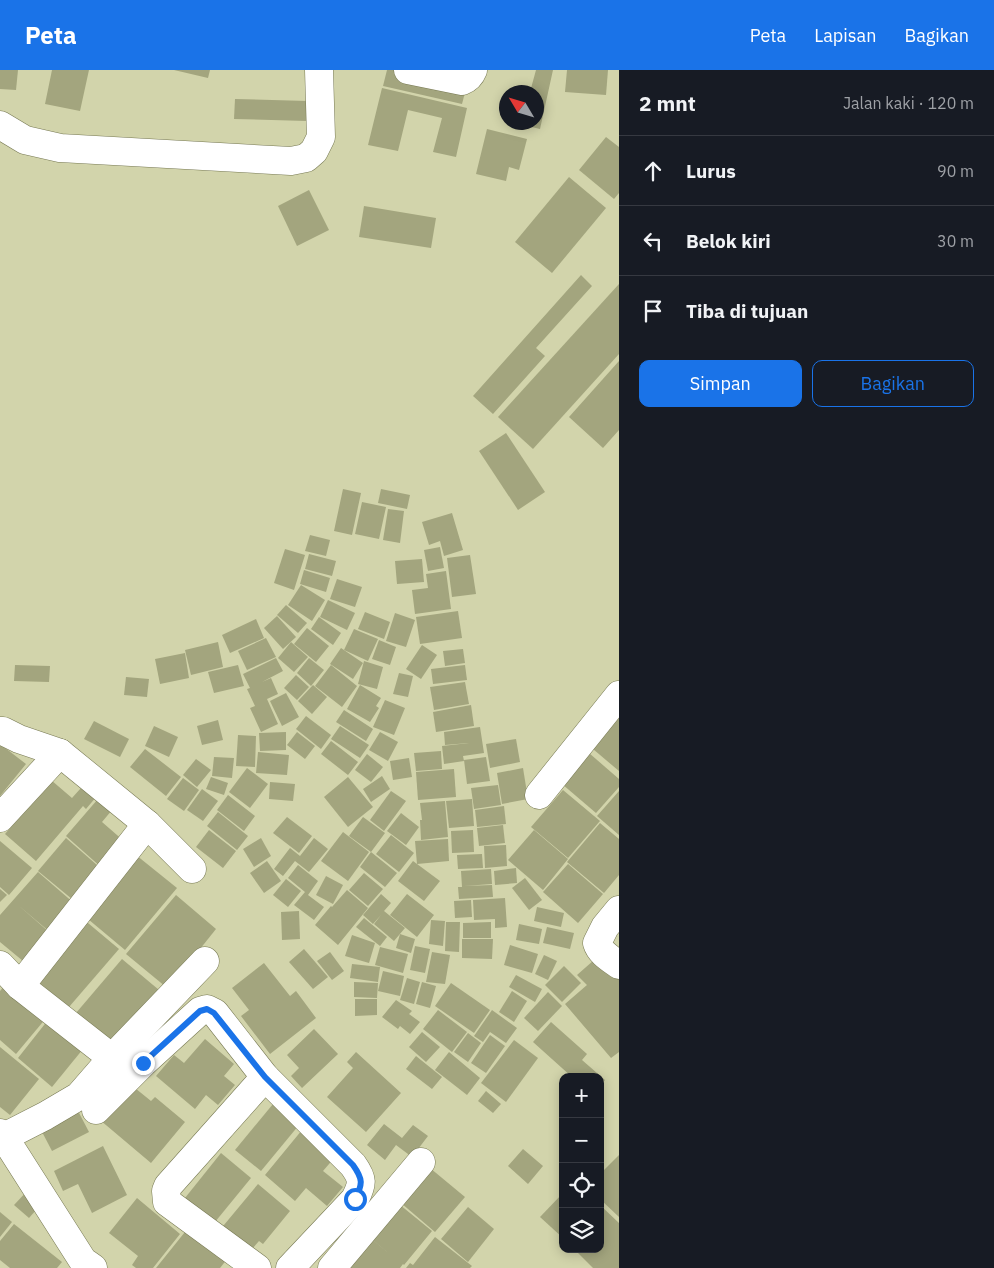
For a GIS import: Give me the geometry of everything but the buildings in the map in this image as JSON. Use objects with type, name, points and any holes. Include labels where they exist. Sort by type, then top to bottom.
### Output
[{"type":"street","points":[[0,124],[25,140],[60,148],[291,161],[306,158],[314,152],[321,137],[319,70]]},
{"type":"street","points":[[408,70],[462,81],[473,70]]},
{"type":"street","points":[[538,795],[619,696]]},
{"type":"street","points":[[0,731],[60,753],[147,824],[192,869]]},
{"type":"street","points":[[0,818],[60,753]]},
{"type":"street","points":[[20,986],[147,824]]},
{"type":"street","points":[[619,910],[605,928],[597,943],[601,951],[619,965]]},
{"type":"street","points":[[84,1266],[2,1135],[46,1116],[79,1096],[112,1058],[205,961]]},
{"type":"street","points":[[0,965],[20,986],[112,1058]]},
{"type":"street","points":[[96,1110],[143,1063],[200,1011],[207,1009],[214,1013],[265,1077],[353,1165],[360,1176],[360,1189],[355,1199],[290,1268]]},
{"type":"street","points":[[257,1268],[167,1202],[166,1192],[168,1186],[265,1077]]},
{"type":"street","points":[[332,1268],[421,1162]]},
{"type":"route","points":[[143,1063],[200,1011],[207,1009],[214,1013],[265,1077],[353,1165],[360,1176],[360,1189],[355,1199]]}]
